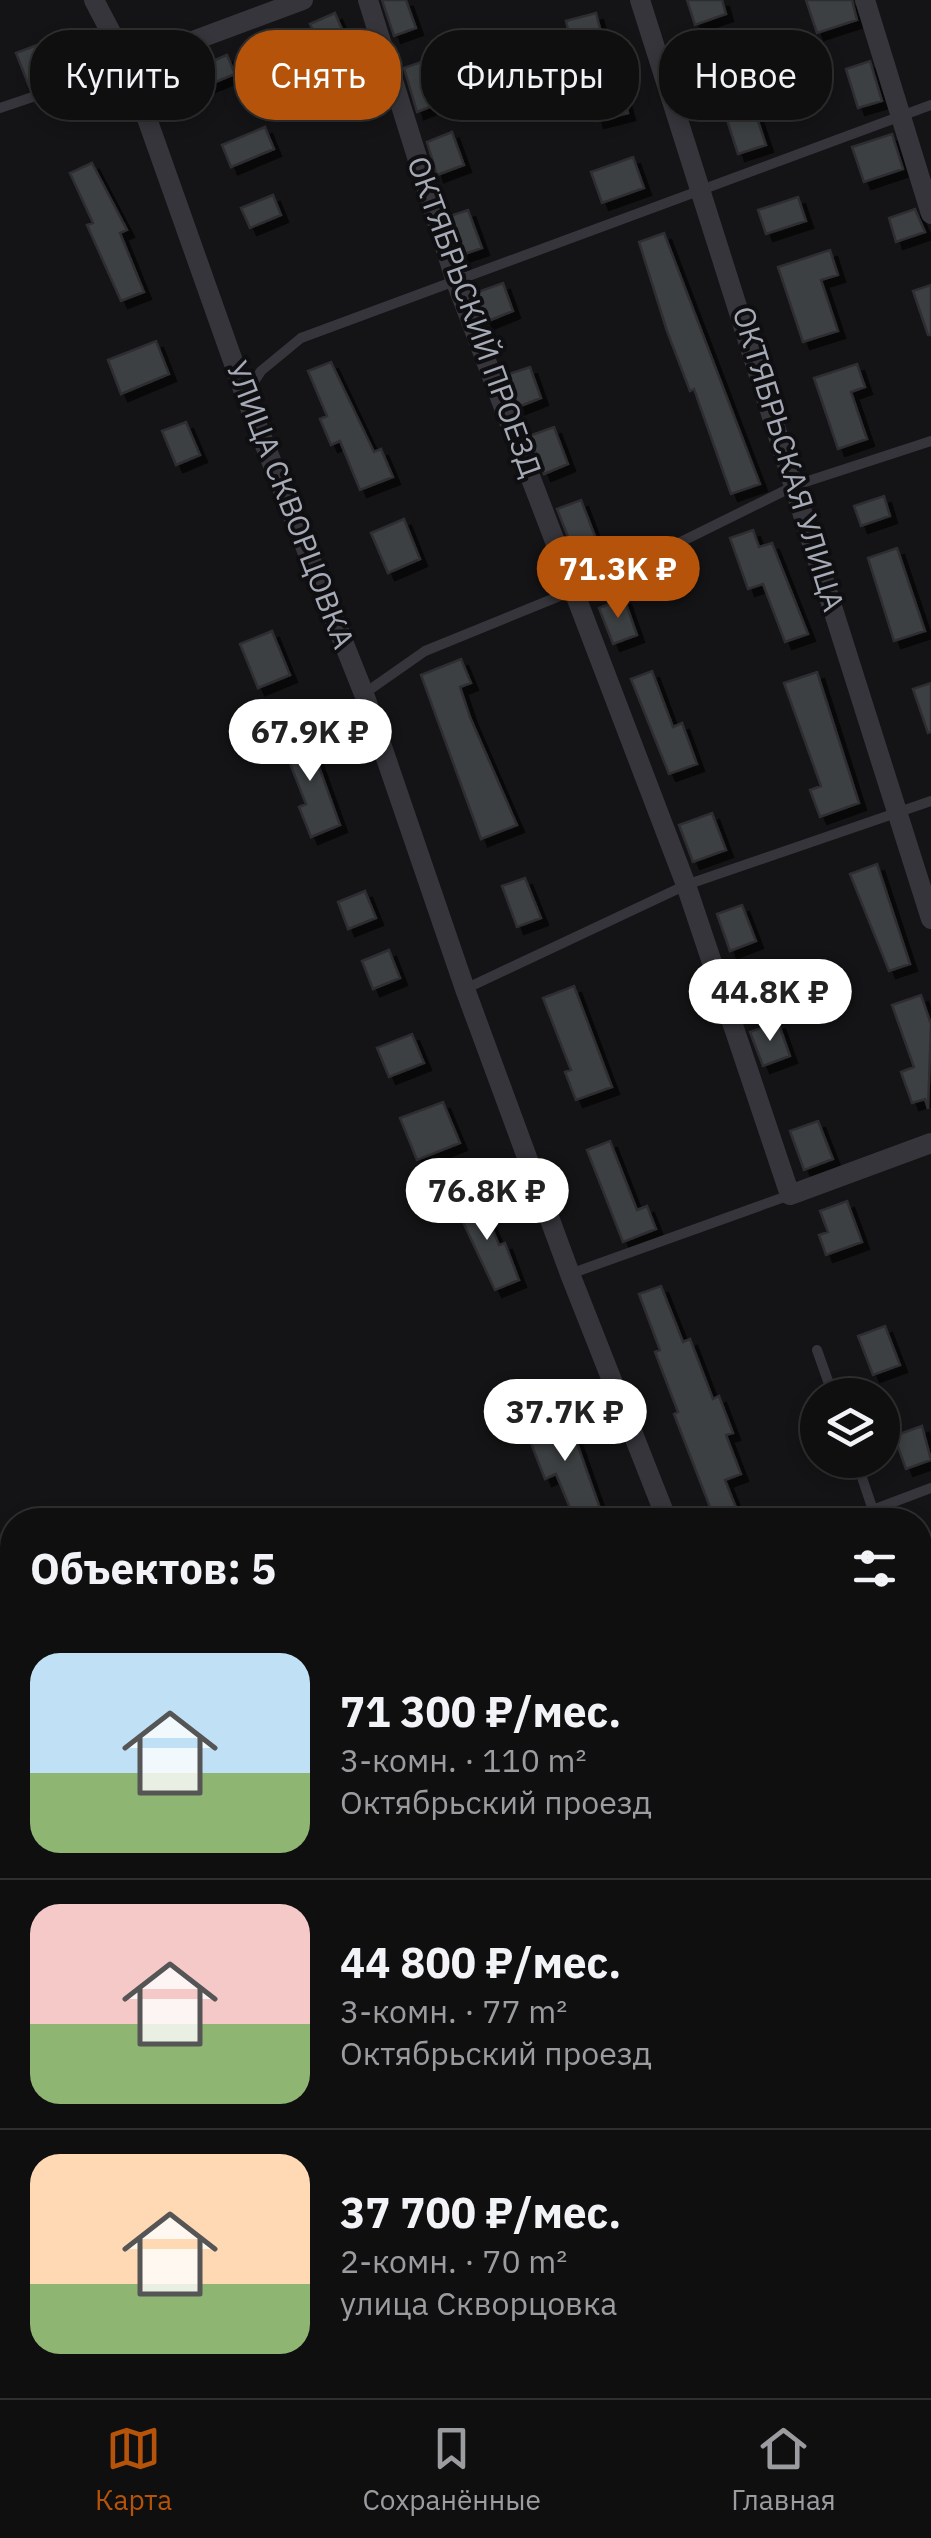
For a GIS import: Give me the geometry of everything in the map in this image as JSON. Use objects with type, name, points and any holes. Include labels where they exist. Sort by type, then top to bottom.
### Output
[{"type":"street","name":"УЛИЦА СКВОРЦОВКА","points":[[94,0],[110,30]]},
{"type":"street","points":[[215,32],[302,0]]},
{"type":"street","name":"ОКТЯБРЬСКИЙ ПРОЕЗД","points":[[368,0],[456,282],[686,886],[790,1196]]},
{"type":"street","name":"ОКТЯБРЬСКАЯ УЛИЦА","points":[[640,0],[704,192],[931,919]]},
{"type":"street","points":[[865,0],[931,214]]},
{"type":"street","name":"УЛИЦА СКВОРЦОВКА","points":[[148,120],[246,395],[364,694],[465,989],[570,1274],[662,1508]]},
{"type":"street","points":[[790,1196],[931,1143]]},
{"type":"lane","points":[[0,108],[30,98]]},
{"type":"lane","points":[[246,395],[261,370],[301,338],[931,105]]},
{"type":"lane","points":[[364,694],[426,651],[574,590],[796,485],[931,441]]},
{"type":"lane","points":[[465,989],[686,886],[931,802]]},
{"type":"lane","points":[[570,1274],[790,1196]]},
{"type":"lane","points":[[817,1350],[827,1378]]},
{"type":"lane","points":[[862,1478],[872,1508]]},
{"type":"lane","points":[[878,1508],[931,1488]]},
{"type":"building","points":[[382,0],[406,0],[416,28],[401,33],[401,30],[392,30]]},
{"type":"building","points":[[687,0],[722,0],[726,14],[695,25]]},
{"type":"building","points":[[806,0],[852,0],[857,20],[816,30]]},
{"type":"building","points":[[335,13],[342,30],[313,30],[310,24]]},
{"type":"building","points":[[596,13],[600,30],[568,30],[566,21]]},
{"type":"building","points":[[30,48],[29,86],[16,53]]},
{"type":"building","points":[[227,55],[235,74],[215,82],[215,60]]},
{"type":"building","points":[[870,61],[882,101],[858,108],[846,69]]},
{"type":"building","points":[[421,62],[421,110],[417,112],[404,68]]},
{"type":"building","points":[[727,120],[758,120],[766,145],[738,154]]},
{"type":"building","points":[[265,127],[274,149],[231,167],[222,145]]},
{"type":"building","points":[[452,132],[464,165],[437,175],[427,142]]},
{"type":"building","points":[[892,134],[903,169],[864,182],[852,147]]},
{"type":"building","points":[[633,157],[644,188],[602,203],[591,172]]},
{"type":"building","points":[[92,163],[127,230],[120,233],[144,292],[121,301],[87,225],[93,223],[70,173]]},
{"type":"building","points":[[273,195],[281,215],[250,228],[241,208]]},
{"type":"building","points":[[798,197],[806,221],[766,234],[758,210]]},
{"type":"building","points":[[915,209],[925,232],[896,242],[889,218]]},
{"type":"building","points":[[468,210],[482,248],[462,255],[450,216]]},
{"type":"building","points":[[664,233],[760,484],[731,494],[694,389],[690,391],[667,331],[639,242]]},
{"type":"building","points":[[830,250],[838,275],[821,280],[838,331],[803,342],[778,267]]},
{"type":"building","points":[[503,283],[513,311],[486,322],[475,293]]},
{"type":"building","points":[[931,285],[931,335],[928,335],[913,291]]},
{"type":"building","points":[[156,341],[169,374],[121,394],[108,360]]},
{"type":"building","points":[[331,362],[374,452],[381,449],[393,477],[360,490],[340,441],[331,445],[320,419],[327,416],[308,371]]},
{"type":"building","points":[[857,364],[865,387],[851,392],[867,439],[838,449],[814,378]]},
{"type":"building","points":[[530,367],[541,398],[518,407],[506,375]]},
{"type":"building","points":[[186,422],[200,455],[176,465],[162,431]]},
{"type":"building","points":[[554,427],[568,464],[544,474],[529,436]]},
{"type":"building","points":[[884,496],[890,516],[861,526],[854,506]]},
{"type":"building","points":[[581,500],[598,544],[574,552],[557,509]]},
{"type":"building","points":[[404,519],[420,559],[388,573],[371,533]]},
{"type":"building","points":[[753,530],[759,547],[772,543],[808,634],[785,642],[763,584],[748,589],[730,538]]},
{"type":"building","points":[[897,548],[925,631],[894,641],[868,558]]},
{"type":"building","points":[[624,598],[637,635],[613,644],[599,608]]},
{"type":"building","points":[[272,631],[290,675],[258,688],[240,644]]},
{"type":"building","points":[[461,659],[471,683],[460,687],[470,717],[517,825],[481,839],[421,675]]},
{"type":"building","points":[[652,671],[673,727],[682,723],[697,764],[669,774],[631,679]]},
{"type":"building","points":[[817,672],[859,803],[820,817],[810,790],[821,786],[784,683]]},
{"type":"building","points":[[931,683],[931,732],[928,733],[913,689]]},
{"type":"building","points":[[305,728],[340,825],[311,837],[299,807],[306,804],[280,738]]},
{"type":"building","points":[[712,813],[726,850],[693,862],[679,825]]},
{"type":"building","points":[[877,864],[910,964],[889,971],[850,874]]},
{"type":"building","points":[[525,878],[541,918],[517,927],[502,886]]},
{"type":"building","points":[[365,891],[376,918],[348,929],[338,902]]},
{"type":"building","points":[[742,905],[756,941],[730,951],[717,914]]},
{"type":"building","points":[[389,950],[400,978],[373,989],[362,961]]},
{"type":"building","points":[[574,986],[612,1087],[576,1100],[565,1072],[571,1070],[543,998]]},
{"type":"building","points":[[921,995],[931,1024],[928,1109],[925,1099],[912,1103],[901,1072],[914,1067],[892,1005]]},
{"type":"building","points":[[778,1022],[790,1056],[763,1066],[750,1032]]},
{"type":"building","points":[[412,1034],[424,1063],[389,1077],[377,1048]]},
{"type":"building","points":[[443,1102],[460,1143],[417,1160],[400,1118]]},
{"type":"building","points":[[818,1121],[833,1159],[804,1170],[790,1131]]},
{"type":"building","points":[[610,1141],[637,1210],[647,1206],[656,1229],[623,1242],[587,1150]]},
{"type":"building","points":[[477,1193],[499,1245],[505,1243],[519,1280],[495,1290],[454,1203]]},
{"type":"building","points":[[847,1201],[862,1242],[826,1255],[819,1235],[828,1232],[820,1211]]},
{"type":"building","points":[[661,1286],[683,1342],[690,1339],[713,1399],[719,1396],[733,1433],[726,1435],[741,1474],[725,1480],[736,1508],[710,1508],[674,1414],[678,1412],[655,1352],[660,1350],[639,1294]]},
{"type":"building","points":[[885,1326],[900,1365],[873,1375],[858,1336]]},
{"type":"building","points":[[566,1412],[600,1508],[570,1508],[556,1474],[545,1479],[525,1428]]},
{"type":"building","points":[[922,1426],[931,1460],[906,1469],[900,1452],[900,1434]]}]
